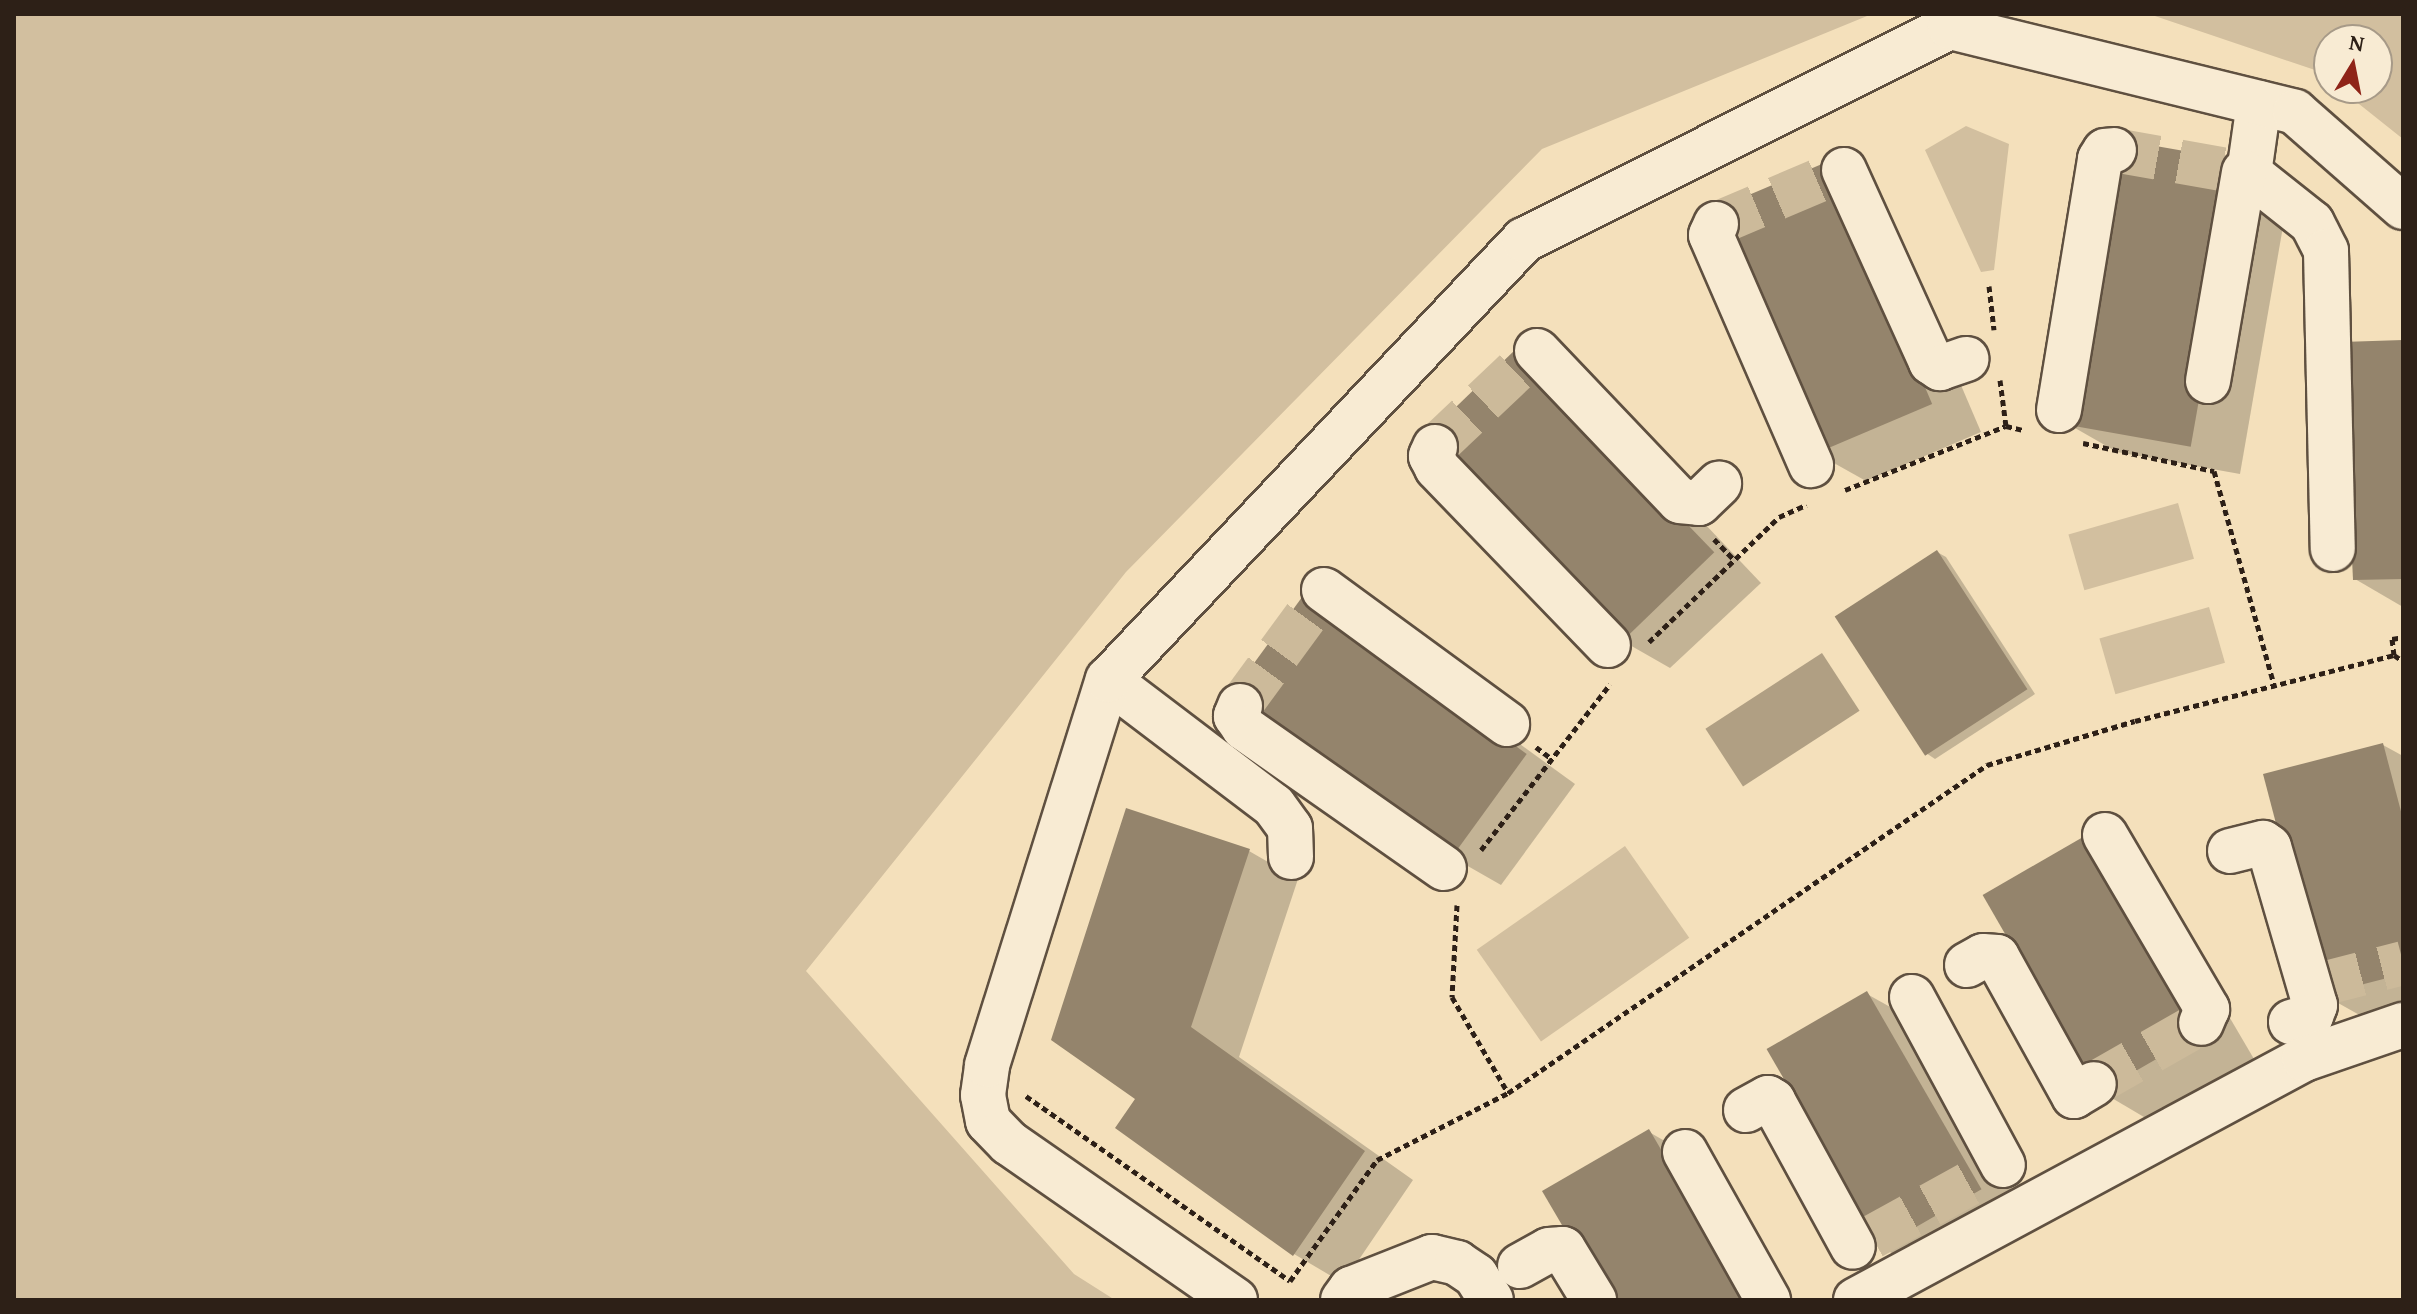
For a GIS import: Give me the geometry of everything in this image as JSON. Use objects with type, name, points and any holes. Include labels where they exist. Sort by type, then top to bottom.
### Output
[{"type":"street","points":[[1235,1300],[1009,1143],[988,1121],[983,1095],[1016,965],[1108,680],[1524,240],[1950,27],[2295,112],[2403,207]]},
{"type":"street","points":[[2208,381],[2259,103]]},
{"type":"street","points":[[2053,427],[2100,159],[2105,151],[2114,150]]},
{"type":"street","points":[[1846,169],[1931,362],[1940,368],[1966,359]]},
{"type":"street","points":[[2244,172],[2312,223],[2326,251],[2333,549]]},
{"type":"street","points":[[1716,224],[1711,235],[1822,486]]},
{"type":"street","points":[[1541,347],[1680,501],[1699,503],[1719,484]]},
{"type":"street","points":[[1435,447],[1431,456],[1437,468],[1620,658]]},
{"type":"street","points":[[1327,587],[1507,724]]},
{"type":"street","points":[[1108,680],[1274,806],[1290,828],[1291,857]]},
{"type":"street","points":[[1240,706],[1236,716],[1244,728],[1460,872]]},
{"type":"street","points":[[2105,835],[2207,1009],[2201,1023]]},
{"type":"street","points":[[2230,851],[2263,843],[2269,847],[2306,998]]},
{"type":"street","points":[[1967,965],[1983,956],[1997,957],[2074,1096],[2094,1084]]},
{"type":"street","points":[[1912,997],[2003,1165]]},
{"type":"street","points":[[1856,1300],[2304,1059],[2403,1025]]},
{"type":"street","points":[[1746,1110],[1768,1098],[1773,1101],[1853,1247]]},
{"type":"street","points":[[1685,1152],[1768,1300]]},
{"type":"street","points":[[1520,1266],[1549,1250],[1563,1249],[1594,1300]]},
{"type":"street","points":[[1343,1300],[1351,1289],[1432,1257],[1457,1263],[1476,1276],[1491,1300]]},
{"type":"path","points":[[1508,1093],[1452,997],[1460,872],[1620,658],[1779,517],[1822,486],[2006,426],[2053,427],[2214,471],[2275,688]]},
{"type":"path","points":[[2394,655],[2392,639],[2403,637]]},
{"type":"shaded area","points":[[14,14],[1872,14],[1542,149],[1126,572],[806,971],[1074,1274],[1115,1300],[14,1300]]},
{"type":"shaded area","points":[[2149,14],[2403,14],[2403,139],[2359,104],[2393,104],[2393,24],[2313,24],[2313,69]]},
{"type":"shaded area","points":[[1966,126],[2009,144],[1994,270],[1981,272],[1925,150]]},
{"type":"shaded area","points":[[2178,503],[2194,559],[2084,590],[2068,534]]},
{"type":"shaded area","points":[[2209,607],[2225,663],[2115,694],[2099,638]]},
{"type":"shaded area","points":[[1822,653],[1860,711],[1743,787],[1705,729]]},
{"type":"shaded area","points":[[1625,846],[1689,938],[1541,1042],[1477,950]]},
{"type":"building","points":[[2116,139],[2241,161],[2191,447],[2066,425]]},
{"type":"building","points":[[1829,161],[1932,404],[1814,454],[1711,211]]},
{"type":"building","points":[[2403,340],[2403,579],[2353,580],[2342,342]]},
{"type":"building","points":[[1517,348],[1714,552],[1622,641],[1425,437]]},
{"type":"building","points":[[1937,550],[2027,689],[1925,756],[1835,616]]},
{"type":"building","points":[[1305,593],[1527,754],[1451,858],[1229,697]]},
{"type":"building","points":[[2383,743],[2403,819],[2403,974],[2321,995],[2263,774]]},
{"type":"building","points":[[1126,808],[1250,849],[1191,1027],[1365,1151],[1293,1256],[1115,1128],[1135,1099],[1051,1040]]},
{"type":"building","points":[[2090,833],[2204,1031],[2097,1093],[1983,895]]},
{"type":"building","points":[[1867,991],[1982,1189],[1881,1247],[1767,1049]]},
{"type":"building","points":[[1649,1129],[1749,1300],[1606,1300],[1542,1191]]},
{"type":"tunnel","points":[[2114,150],[2239,172]]},
{"type":"tunnel","points":[[1716,224],[1834,174]]},
{"type":"tunnel","points":[[1435,447],[1528,359]]},
{"type":"tunnel","points":[[1240,706],[1316,602]]},
{"type":"tunnel","points":[[2318,985],[2403,963]]},
{"type":"tunnel","points":[[2094,1084],[2201,1023]]},
{"type":"tunnel","points":[[1872,1237],[1974,1181]]}]
